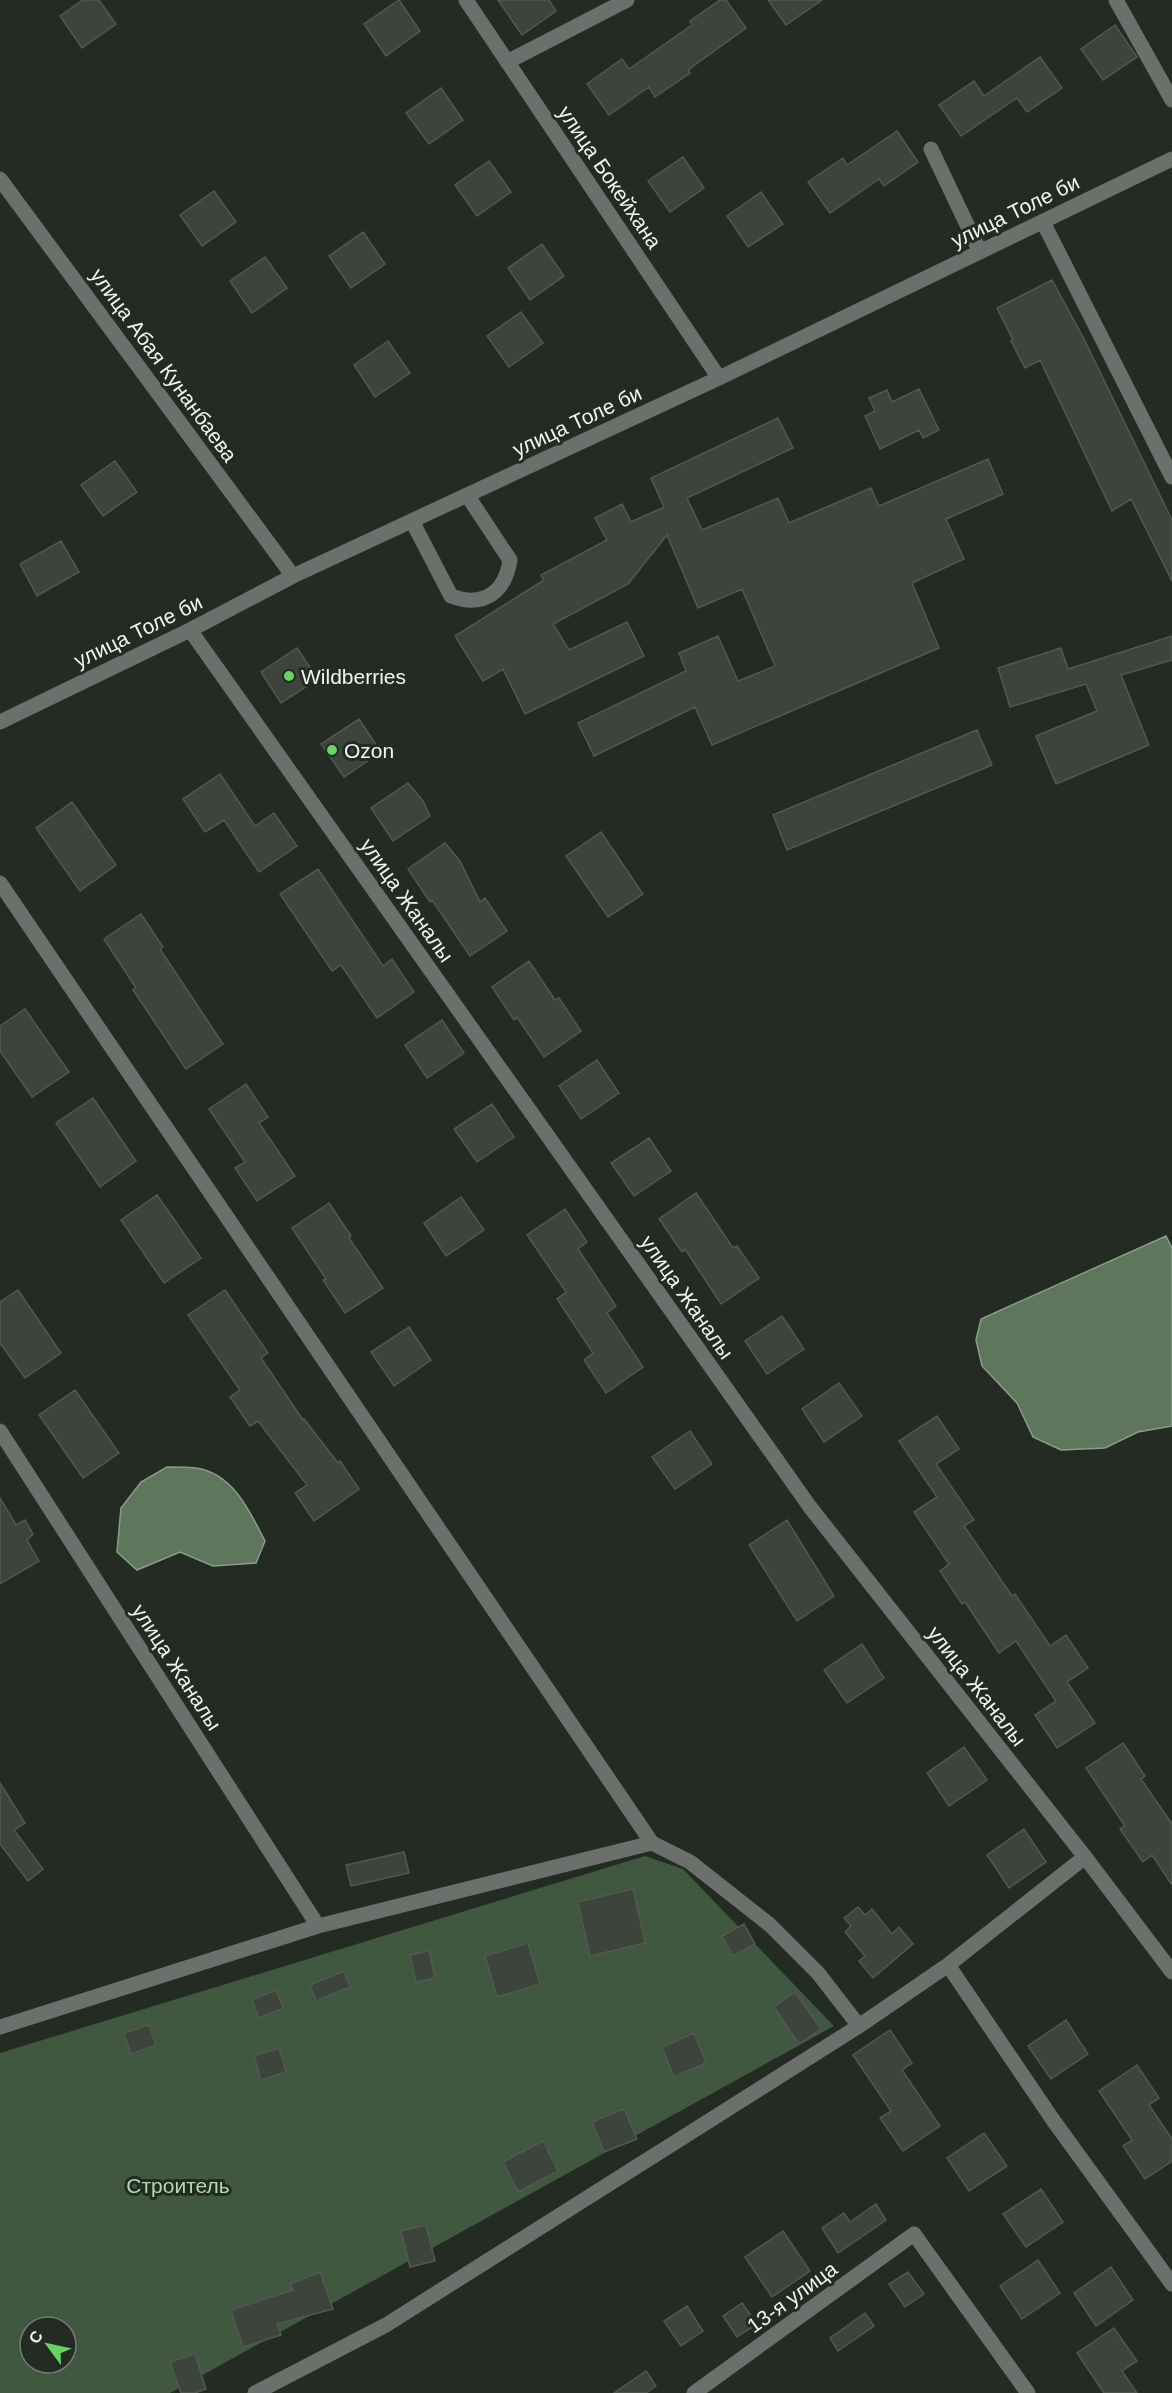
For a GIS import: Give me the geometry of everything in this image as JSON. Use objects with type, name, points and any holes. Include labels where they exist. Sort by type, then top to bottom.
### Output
[{"type":"street","name":"улица Бокейхана","points":[[466,0],[718,378]]},
{"type":"street","points":[[507,62],[627,0]]},
{"type":"street","points":[[1116,0],[1172,100]]},
{"type":"street","points":[[931,149],[980,252]]},
{"type":"street","name":"улица Толе би","points":[[0,722],[190,630],[293,576],[718,378],[1172,159]]},
{"type":"street","name":"улица Абая Кунанбаева","points":[[0,179],[293,576]]},
{"type":"street","points":[[1043,222],[1172,477]]},
{"type":"street","points":[[412,521],[452,596],[465,601],[488,598],[507,578],[510,560],[467,495]]},
{"type":"street","name":"улица Жаналы","points":[[190,630],[810,1507],[1085,1857],[1172,1972]]},
{"type":"street","points":[[0,883],[652,1844],[690,1862],[770,1925],[818,1973],[859,2026]]},
{"type":"street","name":"улица Жаналы","points":[[0,1431],[318,1926]]},
{"type":"street","points":[[2,2022],[318,1926],[652,1844]]},
{"type":"street","points":[[255,2393],[386,2325],[859,2026],[948,1965],[1085,1857]]},
{"type":"street","points":[[948,1965],[1053,2120],[1172,2284]]},
{"type":"street","name":"13-я улица","points":[[694,2393],[914,2235],[1028,2393]]},
{"type":"green space","name":"Строитель","points":[[645,1856],[683,1869],[834,2026],[170,2393],[0,2393],[0,2053]]},
{"type":"shaded area","points":[[1166,1236],[1172,1248],[1172,1426],[1138,1432],[1105,1448],[1061,1450],[1033,1437],[1017,1403],[982,1366],[976,1340],[981,1319]]},
{"type":"shaded area","points":[[167,1467],[209,1471],[220,1477],[239,1495],[265,1541],[256,1563],[213,1566],[180,1552],[137,1570],[117,1552],[121,1508],[141,1482]]},
{"type":"building","points":[[83,0],[99,0],[116,24],[82,48],[60,16]]},
{"type":"building","points":[[399,0],[420,31],[386,56],[364,24]]},
{"type":"building","points":[[498,0],[549,0],[556,11],[522,35]]},
{"type":"building","points":[[720,0],[726,0],[746,28],[688,70],[690,73],[655,97],[649,87],[609,115],[587,84],[622,59],[629,69],[692,25],[690,21]]},
{"type":"building","points":[[768,0],[822,0],[786,25]]},
{"type":"building","points":[[1115,25],[1137,57],[1103,80],[1081,49]]},
{"type":"building","points":[[1040,57],[1062,88],[1027,112],[1017,98],[961,136],[939,105],[974,81],[984,96]]},
{"type":"building","points":[[441,88],[463,120],[429,144],[406,113]]},
{"type":"building","points":[[897,131],[918,162],[884,186],[879,179],[830,213],[808,182],[843,158],[847,165]]},
{"type":"building","points":[[683,157],[704,188],[670,212],[648,181]]},
{"type":"building","points":[[489,161],[511,192],[477,216],[455,185]]},
{"type":"building","points":[[214,191],[236,222],[202,246],[180,215]]},
{"type":"building","points":[[761,192],[783,224],[748,247],[727,216]]},
{"type":"building","points":[[363,232],[385,264],[351,288],[329,256]]},
{"type":"building","points":[[542,244],[564,276],[530,300],[508,268]]},
{"type":"building","points":[[265,257],[287,288],[252,313],[230,281]]},
{"type":"building","points":[[1052,280],[1083,337],[1172,520],[1172,581],[1131,499],[1112,511],[1040,360],[1025,368],[997,308]]},
{"type":"building","points":[[521,312],[543,343],[509,367],[487,336]]},
{"type":"building","points":[[388,341],[410,373],[375,397],[354,365]]},
{"type":"building","points":[[919,389],[939,430],[923,438],[919,430],[880,449],[865,416],[875,411],[869,398],[887,390],[892,402]]},
{"type":"building","points":[[778,418],[793,448],[687,498],[702,530],[778,498],[789,523],[871,488],[879,506],[988,459],[1003,494],[946,519],[964,559],[912,583],[939,648],[712,745],[695,707],[594,756],[578,723],[686,671],[679,653],[718,636],[738,681],[775,666],[742,589],[698,608],[667,535],[628,584],[553,624],[569,650],[627,622],[644,656],[525,714],[503,669],[483,681],[455,636],[544,580],[541,575],[607,540],[595,518],[622,504],[631,522],[664,507],[651,478]]},
{"type":"building","points":[[115,461],[137,492],[103,516],[81,485]]},
{"type":"building","points":[[61,541],[79,572],[37,596],[20,564]]},
{"type":"building","points":[[1172,636],[1172,660],[1121,675],[1149,745],[1056,784],[1036,736],[1097,711],[1086,684],[1010,707],[998,668],[1061,648],[1068,669]]},
{"type":"building","name":"Wildberries","points":[[297,648],[318,679],[281,703],[261,672]]},
{"type":"building","points":[[359,719],[381,752],[344,777],[321,744]]},
{"type":"building","points":[[977,730],[992,765],[787,850],[773,815]]},
{"type":"building","points":[[220,774],[255,826],[274,813],[297,846],[259,872],[224,820],[205,832],[183,799]]},
{"type":"building","points":[[408,783],[423,801],[430,816],[393,841],[371,808]]},
{"type":"building","points":[[72,802],[116,865],[80,891],[36,828]]},
{"type":"building","points":[[601,832],[643,894],[608,917],[566,856]]},
{"type":"building","points":[[445,843],[460,861],[480,902],[485,898],[507,931],[470,956],[408,869]]},
{"type":"building","points":[[318,869],[383,966],[392,959],[414,992],[377,1018],[341,965],[332,971],[280,894]]},
{"type":"building","points":[[141,914],[163,947],[160,949],[223,1044],[186,1069],[133,990],[136,988],[104,939]]},
{"type":"building","points":[[529,961],[555,1000],[559,998],[581,1031],[544,1057],[517,1017],[514,1020],[492,987]]},
{"type":"building","points":[[25,1009],[69,1072],[32,1097],[0,1051],[0,1026]]},
{"type":"building","points":[[442,1020],[464,1053],[427,1078],[405,1045]]},
{"type":"building","points":[[597,1060],[619,1093],[581,1119],[559,1086]]},
{"type":"building","points":[[246,1084],[268,1117],[259,1123],[295,1176],[257,1201],[235,1168],[245,1162],[209,1109]]},
{"type":"building","points":[[93,1098],[136,1161],[100,1187],[56,1123]]},
{"type":"building","points":[[492,1104],[514,1137],[477,1162],[454,1129]]},
{"type":"building","points":[[649,1138],[671,1171],[634,1196],[611,1163]]},
{"type":"building","points":[[696,1193],[733,1248],[737,1246],[759,1278],[721,1304],[685,1249],[682,1252],[659,1219]]},
{"type":"building","points":[[157,1195],[201,1258],[164,1283],[121,1220]]},
{"type":"building","points":[[461,1197],[484,1230],[446,1256],[424,1223]]},
{"type":"building","points":[[329,1203],[351,1236],[349,1238],[383,1288],[345,1313],[323,1280],[326,1279],[292,1228]]},
{"type":"building","points":[[565,1209],[587,1242],[578,1249],[616,1306],[607,1313],[643,1367],[606,1393],[584,1360],[593,1353],[557,1299],[566,1292],[527,1235]]},
{"type":"building","points":[[18,1290],[61,1353],[25,1378],[0,1343],[0,1302]]},
{"type":"building","points":[[225,1290],[268,1353],[261,1358],[303,1420],[338,1463],[340,1461],[359,1489],[314,1521],[295,1493],[307,1485],[258,1421],[250,1426],[230,1397],[240,1390],[188,1315]]},
{"type":"building","points":[[782,1316],[804,1349],[767,1374],[745,1341]]},
{"type":"building","points":[[409,1327],[431,1360],[394,1386],[371,1352]]},
{"type":"building","points":[[839,1383],[862,1416],[824,1442],[802,1409]]},
{"type":"building","points":[[75,1390],[119,1453],[83,1478],[39,1415]]},
{"type":"building","points":[[937,1416],[959,1449],[936,1464],[974,1520],[964,1526],[1012,1596],[1015,1594],[1050,1646],[1066,1635],[1088,1668],[1067,1682],[1095,1723],[1057,1748],[1035,1715],[1056,1701],[1016,1641],[999,1653],[965,1602],[962,1604],[940,1571],[949,1564],[914,1512],[937,1497],[899,1441]]},
{"type":"building","points":[[690,1431],[712,1464],[675,1489],[652,1457]]},
{"type":"building","points":[[0,1498],[16,1525],[25,1520],[33,1534],[27,1540],[39,1561],[0,1584]]},
{"type":"building","points":[[787,1520],[834,1596],[797,1621],[749,1545]]},
{"type":"building","points":[[862,1644],[884,1678],[847,1703],[824,1670]]},
{"type":"building","points":[[1123,1743],[1145,1776],[1141,1779],[1172,1824],[1172,1885],[1152,1855],[1143,1862],[1120,1829],[1125,1826],[1086,1768]]},
{"type":"building","points":[[964,1747],[987,1780],[949,1806],[927,1773]]},
{"type":"building","points":[[0,1783],[25,1823],[14,1830],[43,1869],[28,1881],[0,1844]]},
{"type":"building","points":[[1024,1829],[1046,1862],[1009,1888],[987,1855]]},
{"type":"building","points":[[404,1852],[409,1873],[351,1886],[346,1865]]},
{"type":"building","points":[[633,1889],[645,1943],[590,1956],[578,1902]]},
{"type":"building","points":[[858,1907],[865,1915],[872,1909],[892,1934],[899,1927],[913,1944],[873,1978],[859,1961],[865,1956],[845,1932],[851,1926],[844,1918]]},
{"type":"building","points":[[744,1924],[755,1944],[733,1956],[722,1936]]},
{"type":"building","points":[[528,1943],[540,1984],[497,1997],[485,1956]]},
{"type":"building","points":[[429,1951],[435,1978],[416,1982],[410,1955]]},
{"type":"building","points":[[344,1971],[350,1987],[316,2001],[310,1985]]},
{"type":"building","points":[[276,1990],[283,2008],[259,2018],[252,2000]]},
{"type":"building","points":[[795,1992],[821,2029],[799,2044],[774,2007]]},
{"type":"building","points":[[1066,2020],[1088,2054],[1051,2079],[1028,2046]]},
{"type":"building","points":[[149,2025],[156,2045],[131,2054],[124,2033]]},
{"type":"building","points":[[890,2030],[912,2063],[902,2070],[940,2126],[903,2151],[880,2118],[891,2111],[853,2055]]},
{"type":"building","points":[[694,2033],[706,2063],[674,2077],[662,2047]]},
{"type":"building","points":[[279,2048],[286,2072],[261,2080],[254,2056]]},
{"type":"building","points":[[1137,2065],[1159,2098],[1149,2105],[1172,2139],[1172,2161],[1145,2179],[1123,2146],[1132,2140],[1099,2091]]},
{"type":"building","points":[[624,2109],[637,2139],[604,2152],[592,2122]]},
{"type":"building","points":[[984,2133],[1007,2166],[969,2191],[947,2158]]},
{"type":"building","points":[[543,2141],[558,2171],[518,2192],[503,2162]]},
{"type":"building","points":[[1041,2189],[1063,2222],[1026,2247],[1003,2214]]},
{"type":"building","points":[[876,2204],[886,2220],[838,2253],[822,2228],[844,2213],[850,2222]]},
{"type":"building","points":[[426,2225],[435,2261],[410,2267],[401,2231]]},
{"type":"building","points":[[783,2231],[810,2271],[772,2297],[745,2257]]},
{"type":"building","points":[[1038,2260],[1060,2293],[1022,2319],[1000,2286]]},
{"type":"building","points":[[1111,2267],[1133,2300],[1096,2326],[1074,2293]]},
{"type":"building","points":[[320,2272],[333,2309],[277,2324],[281,2335],[243,2347],[231,2310],[293,2290],[290,2284]]},
{"type":"building","points":[[908,2272],[924,2294],[905,2307],[889,2284]]},
{"type":"building","points":[[742,2303],[757,2324],[737,2337],[723,2316]]},
{"type":"building","points":[[687,2306],[703,2331],[681,2346],[664,2321]]},
{"type":"building","points":[[865,2313],[874,2326],[838,2351],[830,2338]]},
{"type":"building","points":[[1114,2328],[1137,2361],[1122,2371],[1137,2393],[1104,2393],[1077,2353]]},
{"type":"building","points":[[195,2354],[206,2389],[195,2393],[181,2393],[170,2362]]},
{"type":"building","points":[[646,2371],[656,2386],[646,2393],[614,2393]]},
{"type":"place","name":"Wildberries","points":[[289,676]]},
{"type":"place","name":"Ozon","points":[[332,750]]}]
